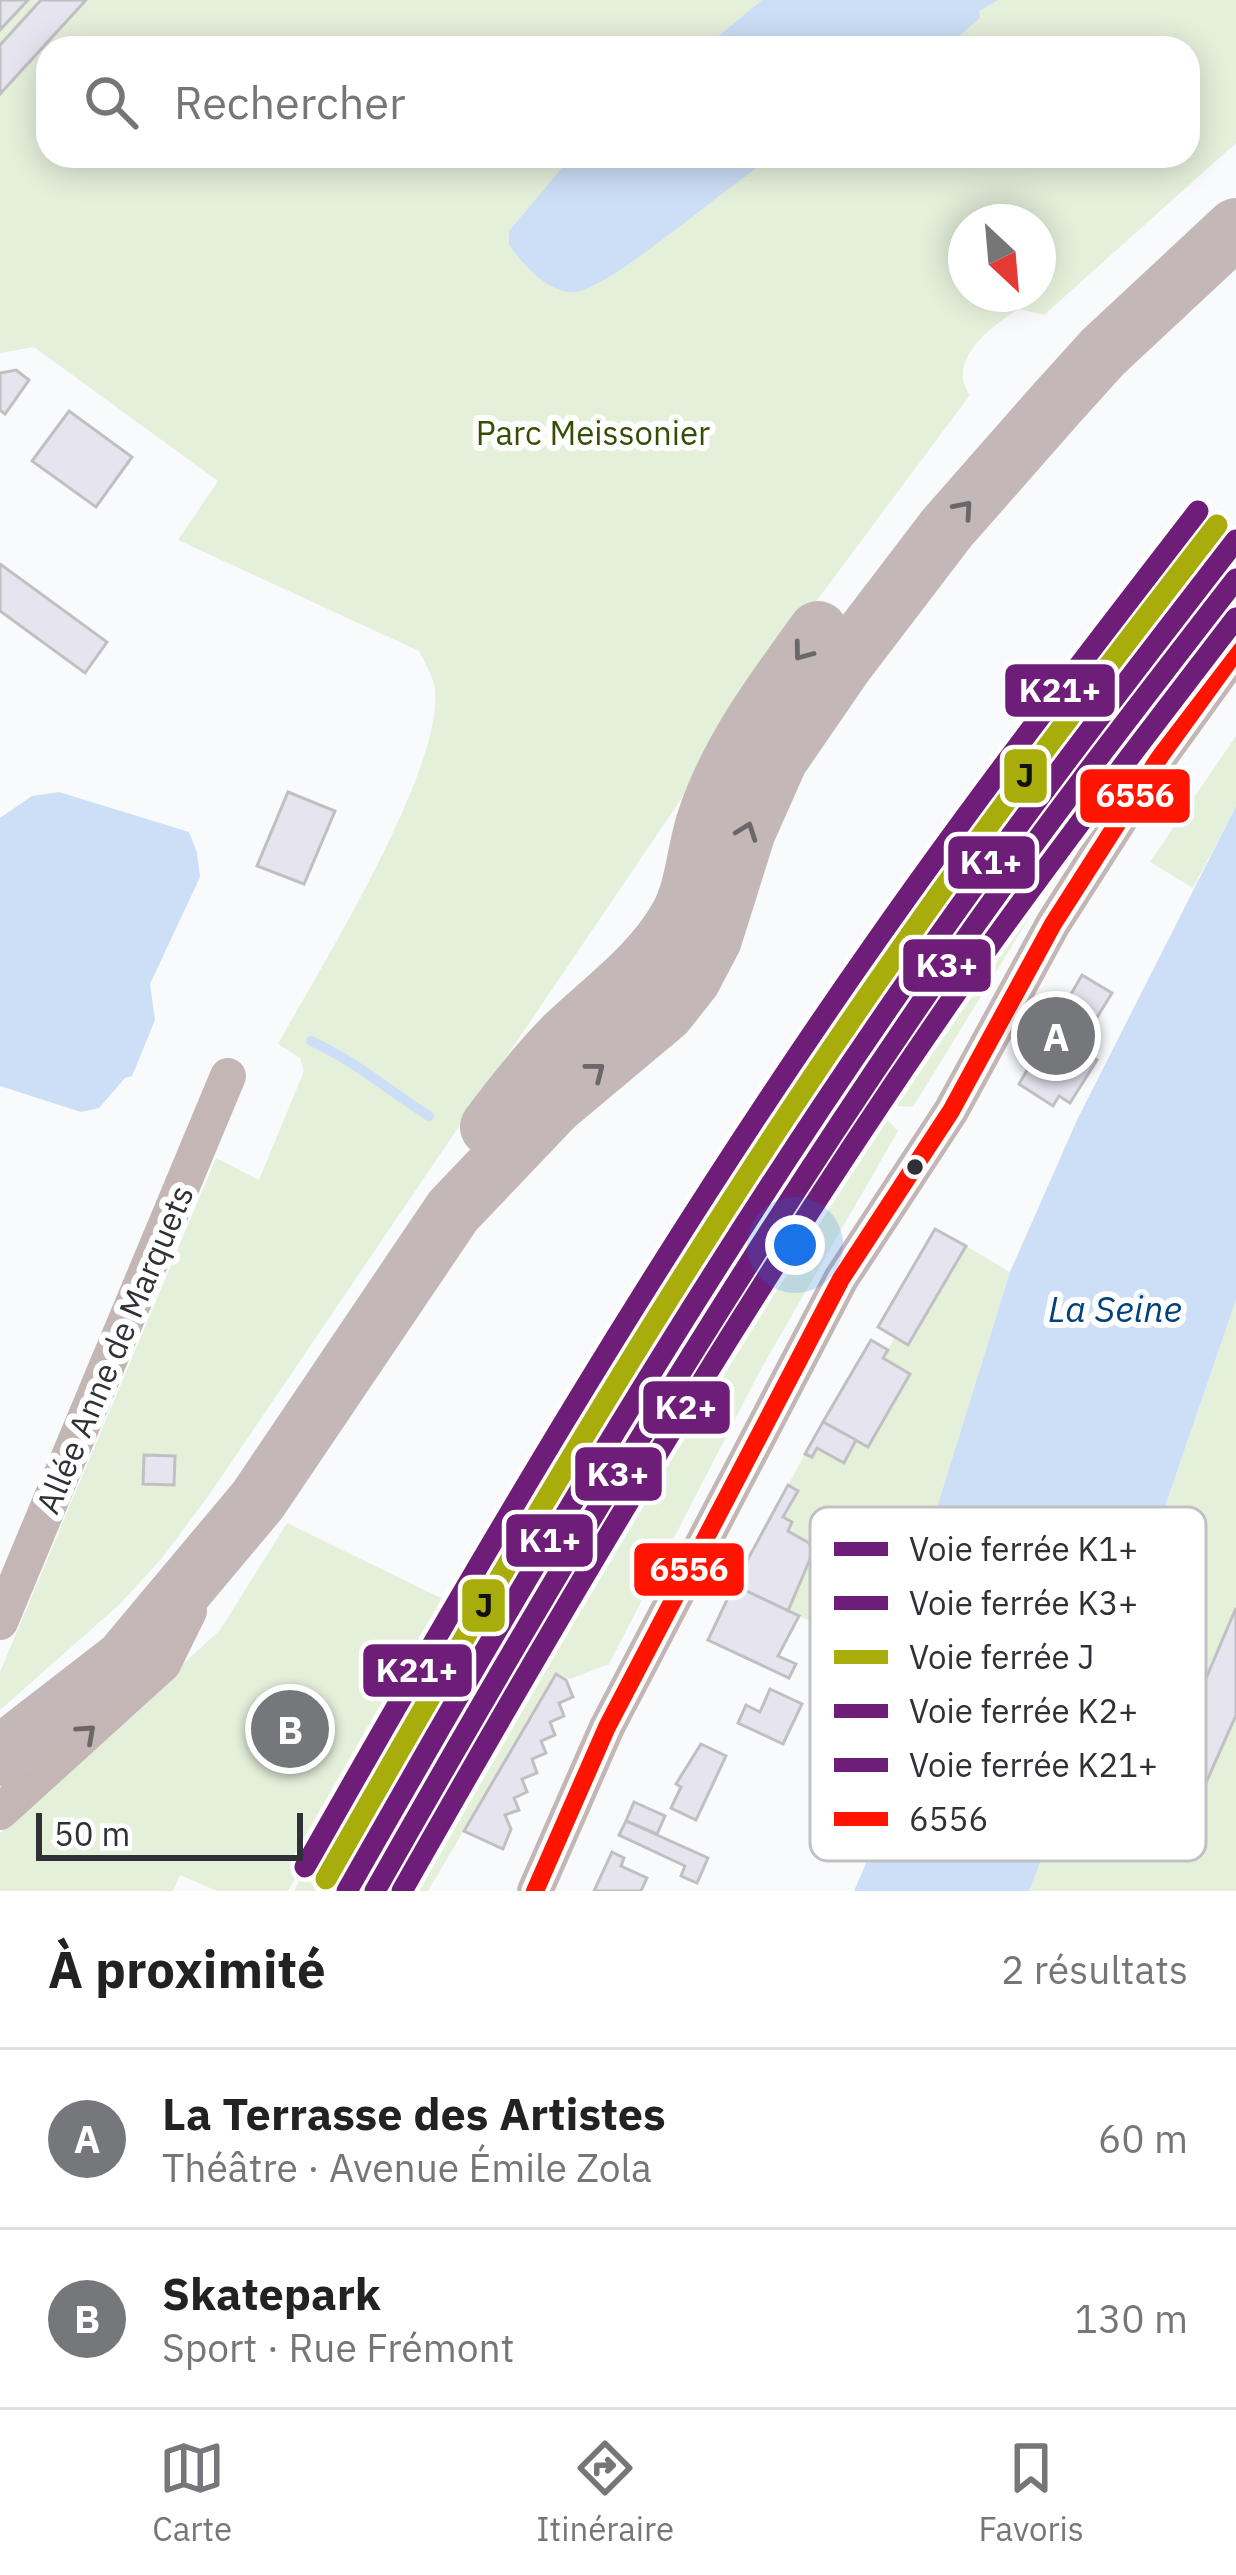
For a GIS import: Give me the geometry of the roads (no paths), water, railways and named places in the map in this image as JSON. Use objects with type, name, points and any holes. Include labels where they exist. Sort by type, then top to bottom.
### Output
[{"type":"main road","points":[[453,1211],[482,1137],[538,1065],[619,991],[679,918],[706,822],[731,759],[764,703],[852,584],[918,501],[1063,338],[1208,203],[1236,187]]},
{"type":"main road","points":[[0,1756],[124,1660],[258,1500],[453,1211],[554,1105],[665,1012],[691,979],[712,939],[746,831],[778,759],[844,663],[947,528],[1102,352],[1236,228]]},
{"type":"street","points":[[535,1891],[607,1726],[841,1279],[951,1111],[1053,924],[1161,754],[1236,651]]},
{"type":"street","name":"Allée Anne de Marquets","points":[[0,1622],[228,1076]]},
{"type":"street","points":[[0,1811],[163,1664],[220,1546]]},
{"type":"water","points":[[762,0],[998,0],[979,11],[980,18],[959,36],[718,36]]},
{"type":"water","points":[[562,168],[757,168],[643,254],[575,292],[555,288],[529,269],[509,245],[509,231]]},
{"type":"water","points":[[59,792],[189,832],[200,877],[150,984],[155,1020],[132,1076],[99,1108],[81,1112],[0,1086],[0,818],[32,796]]},
{"type":"water","name":"La Seine","points":[[1236,806],[1236,1300],[1165,1507],[937,1507],[1010,1272],[1077,1120]]},
{"type":"water","name":"La Seine","points":[[867,1861],[1041,1861],[1029,1891],[854,1891]]},
{"type":"waterway","points":[[311,1041],[429,1116]]},
{"type":"rail line","name":"K21+","points":[[305,1867],[510,1513],[651,1281],[800,1052],[1035,723],[1198,511]]},
{"type":"rail line","name":"J","points":[[326,1879],[530,1526],[672,1294],[820,1066],[975,845],[1217,525]]},
{"type":"rail line","name":"K1+","points":[[347,1891],[550,1540],[691,1309],[838,1082],[993,861],[1236,540]]},
{"type":"rail line","name":"K3+","points":[[375,1891],[643,1433],[857,1097],[1005,883],[1236,579]]},
{"type":"rail line","name":"K2+","points":[[402,1891],[600,1550],[808,1214],[988,948],[1236,618]]},
{"type":"place","name":"La Terrasse des Artistes","points":[[1056,1036]]},
{"type":"place","name":"Skatepark","points":[[290,1729]]},
{"type":"park label","name":"Parc Meissonier","points":[[593,432]]}]
